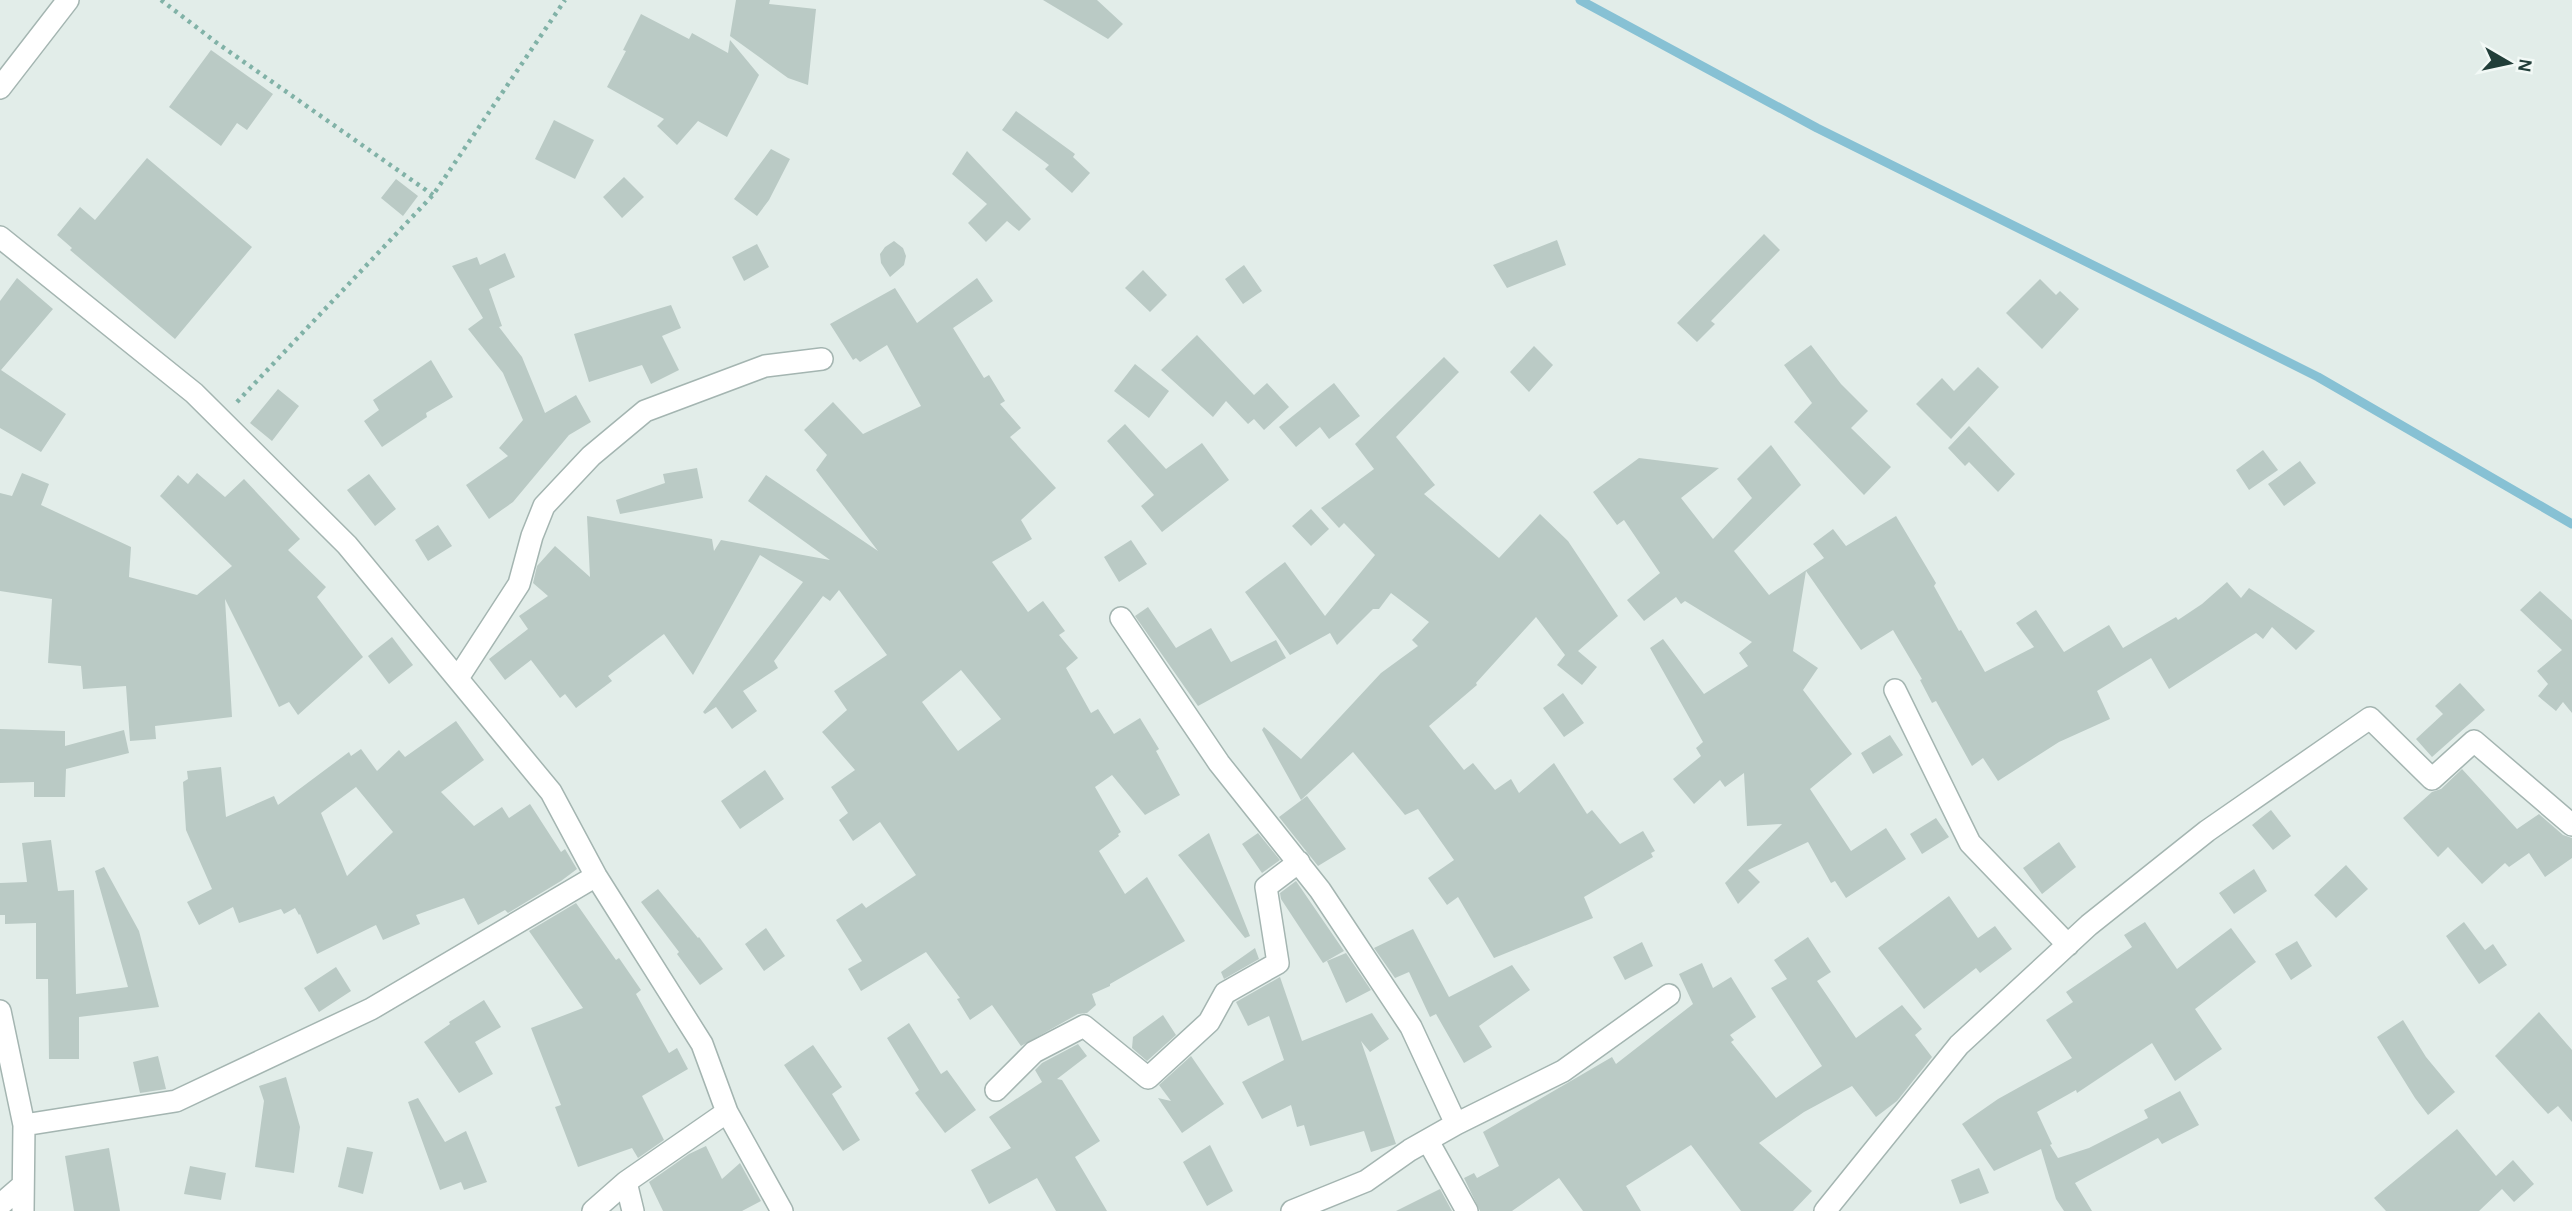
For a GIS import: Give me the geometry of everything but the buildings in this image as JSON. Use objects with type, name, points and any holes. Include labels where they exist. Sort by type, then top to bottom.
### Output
[{"type":"street","points":[[0,89],[68,0]]},
{"type":"street","points":[[0,237],[194,393],[346,545],[551,792],[596,876],[702,1044],[727,1112],[782,1211]]},
{"type":"street","points":[[458,678],[519,584],[532,536],[544,506],[590,456],[645,411],[765,366],[822,359]]},
{"type":"street","points":[[1121,618],[1219,763],[1299,862],[1411,1027],[1456,1124]]},
{"type":"street","points":[[1895,690],[1970,844],[2068,945]]},
{"type":"street","points":[[1825,1211],[1959,1045],[2089,925],[2207,831],[2370,718],[2432,779],[2474,741],[2572,825]]},
{"type":"street","points":[[996,1090],[1034,1052],[1084,1026],[1148,1078],[1209,1022],[1225,993],[1278,962],[1266,887],[1299,862]]},
{"type":"street","points":[[24,1125],[176,1101],[371,1009],[596,876]]},
{"type":"street","points":[[1292,1211],[1366,1181],[1456,1124],[1563,1071],[1669,995]]},
{"type":"street","points":[[0,1011],[24,1125],[23,1211]]},
{"type":"street","points":[[593,1211],[626,1182],[727,1112]]},
{"type":"street","points":[[1428,1141],[1467,1211]]},
{"type":"street","points":[[626,1182],[633,1211]]},
{"type":"street","points":[[0,1205],[23,1185]]},
{"type":"path","points":[[161,0],[217,43],[433,195]]},
{"type":"path","points":[[220,419],[433,195],[565,0]]},
{"type":"waterway","points":[[1580,0],[1817,128],[2318,377],[2572,524]]}]
